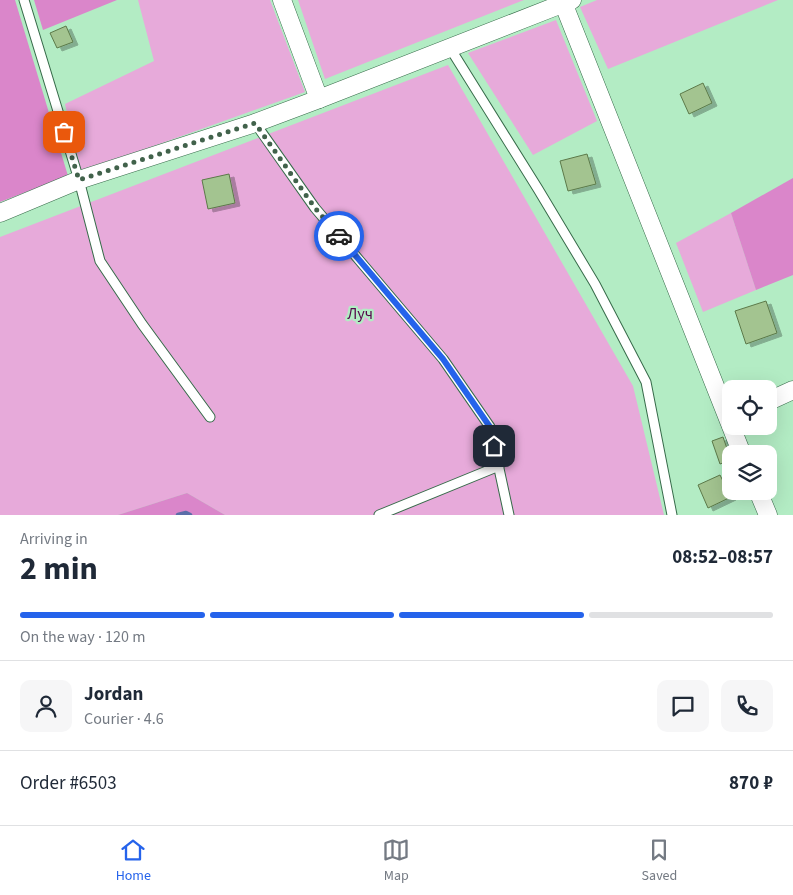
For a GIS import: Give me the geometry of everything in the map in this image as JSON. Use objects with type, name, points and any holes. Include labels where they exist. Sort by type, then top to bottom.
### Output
[{"type":"street","points":[[282,0],[319,99]]},
{"type":"street","points":[[0,213],[79,180],[255,123],[566,1],[722,400]]},
{"type":"street","points":[[777,397],[793,390]]},
{"type":"street","points":[[762,500],[768,515]]},
{"type":"lane","points":[[24,0],[79,180],[100,261],[142,324],[210,416]]},
{"type":"lane","points":[[450,48],[595,284],[646,382],[672,515]]},
{"type":"lane","points":[[255,123],[315,208],[443,359],[490,427],[509,515]]},
{"type":"lane","points":[[379,515],[499,466]]},
{"type":"green space","points":[[138,0],[270,0],[305,92],[81,172],[65,104],[154,61]]},
{"type":"green space","points":[[298,0],[524,0],[325,79]]},
{"type":"green space","points":[[597,0],[778,0],[608,69],[580,7]]},
{"type":"green space","points":[[556,20],[597,121],[533,155],[468,53]]},
{"type":"green space","name":"Луч","points":[[448,65],[633,386],[664,515],[225,515],[187,493],[118,515],[0,515],[0,237]]},
{"type":"green space","points":[[731,213],[756,290],[703,312],[676,243]]},
{"type":"shaded area","points":[[0,0],[15,0],[68,176],[0,202]]},
{"type":"shaded area","points":[[34,0],[117,0],[43,30]]},
{"type":"shaded area","points":[[793,178],[793,275],[756,290],[731,213]]},
{"type":"shaded area","points":[[187,493],[225,515],[118,515]]},
{"type":"building","points":[[66,26],[73,42],[57,48],[50,33]]},
{"type":"building","points":[[703,83],[712,103],[689,114],[680,94]]},
{"type":"building","points":[[587,154],[596,184],[568,191],[560,161]]},
{"type":"building","points":[[229,174],[235,203],[208,209],[202,180]]},
{"type":"building","points":[[766,301],[777,333],[746,344],[735,311]]},
{"type":"building","points":[[723,437],[726,445],[722,445],[722,463],[720,464],[712,441]]},
{"type":"building","points":[[720,475],[722,479],[722,500],[725,500],[708,508],[698,485]]},
{"type":"waterway","points":[[178,515],[186,513],[190,515]]},
{"type":"way so far","points":[[64,132],[79,180],[255,123],[315,208],[339,236]]},
{"type":"route","points":[[339,236],[443,359],[490,427],[494,446]]}]
